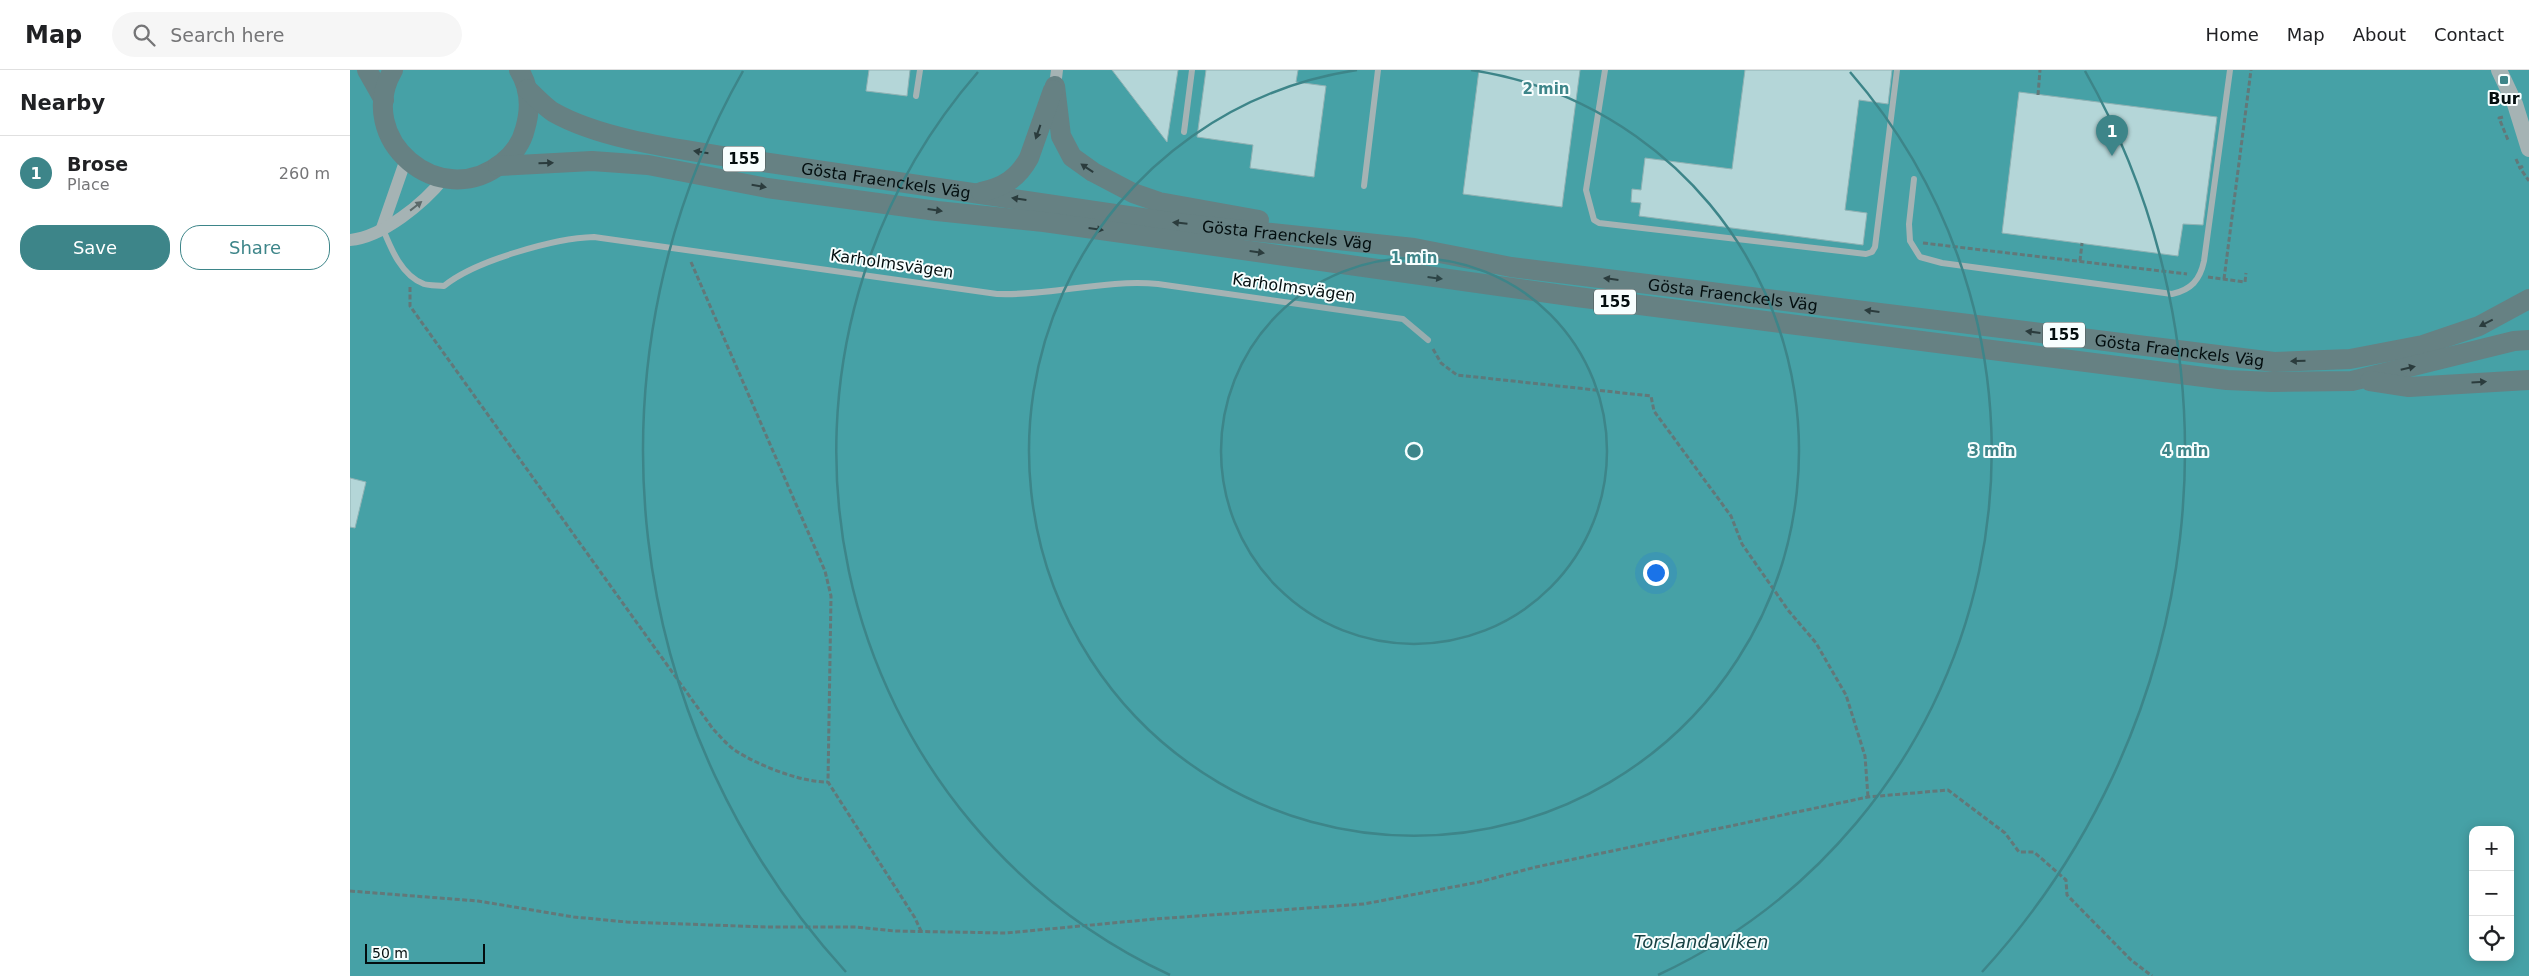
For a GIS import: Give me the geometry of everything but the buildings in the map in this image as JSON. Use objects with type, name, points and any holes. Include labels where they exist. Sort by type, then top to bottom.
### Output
[{"type":"main road","name":"Gösta Fraenckels Väg","points":[[366,70],[384,100]]},
{"type":"main road","name":"Gösta Fraenckels Väg","points":[[394,70],[386,88],[384,100],[388,132],[406,159],[423,172],[444,178],[472,178],[498,166],[514,151],[524,132],[529,111],[527,89],[519,70]]},
{"type":"main road","points":[[974,193],[1006,184],[1023,168],[1056,78]]},
{"type":"main road","points":[[1056,78],[1061,136],[1072,156],[1093,172],[1133,193],[1159,202],[1265,221],[1298,234]]},
{"type":"main road","name":"Gösta Fraenckels Väg","points":[[527,89],[552,111],[578,124],[618,136],[736,158],[1176,223],[1298,234],[1414,248],[1511,267],[2274,362],[2350,359],[2423,345],[2479,326],[2529,300]]},
{"type":"main road","name":"Gösta Fraenckels Väg","points":[[498,166],[538,163],[615,162],[767,188],[937,211],[1095,228],[1577,297],[2227,380],[2322,382],[2361,379],[2514,341],[2529,340]]},
{"type":"main road","name":"Gösta Fraenckels Väg","points":[[2361,379],[2409,387],[2529,380]]},
{"type":"street","points":[[2499,70],[2515,104],[2529,149]]},
{"type":"street","points":[[2515,104],[2529,125]]},
{"type":"street","points":[[382,228],[406,159]]},
{"type":"street","points":[[350,240],[382,228],[417,206],[444,178]]},
{"type":"lane","points":[[916,96],[920,70]]},
{"type":"lane","points":[[1184,132],[1192,70]]},
{"type":"lane","points":[[1364,186],[1378,70]]},
{"type":"lane","points":[[1605,70],[1586,190],[1594,220],[1609,224],[1866,254],[1872,252],[1875,247],[1897,70]]},
{"type":"lane","points":[[1914,179],[1909,224],[1910,241],[1920,257],[1942,263],[2172,294],[2186,291],[2201,276],[2230,70]]},
{"type":"lane","name":"Karholmsvägen","points":[[382,228],[394,255],[409,274],[424,284],[444,286],[456,276],[509,256],[551,243],[581,238],[615,239],[688,252],[997,294],[1037,294],[1126,282],[1158,284],[1403,319],[1428,340]]},
{"type":"path","points":[[2038,95],[2040,70]]},
{"type":"path","points":[[2224,279],[2251,70]]},
{"type":"path","points":[[2523,166],[2520,168],[2529,181]]},
{"type":"path","points":[[1910,241],[2245,282],[2246,273]]},
{"type":"path","points":[[2080,261],[2082,243]]},
{"type":"path","points":[[688,252],[700,285],[825,571],[831,596],[828,782],[916,918],[921,931]]},
{"type":"path","points":[[409,274],[410,306],[713,729],[735,750],[754,759],[810,782],[828,782]]},
{"type":"path","points":[[1428,340],[1441,363],[1457,375],[1651,396],[1654,411],[1731,516],[1742,544],[1788,610],[1816,643],[1846,695],[1865,756],[1868,797]]},
{"type":"path","points":[[350,891],[469,900],[574,917],[627,922],[767,927],[856,927],[1006,933],[1145,920],[1364,904],[1479,882],[1536,866],[1868,797],[1948,790],[2005,833],[2019,852],[2034,852],[2066,880],[2067,895],[2131,960],[2152,976]]},
{"type":"water","name":"Torslandaviken","points":[[350,70],[2529,70],[2529,976],[350,976]]},
{"type":"place","name":"Bur","points":[[2504,80]]},
{"type":"place","name":"Brose","points":[[2112,156]]}]
